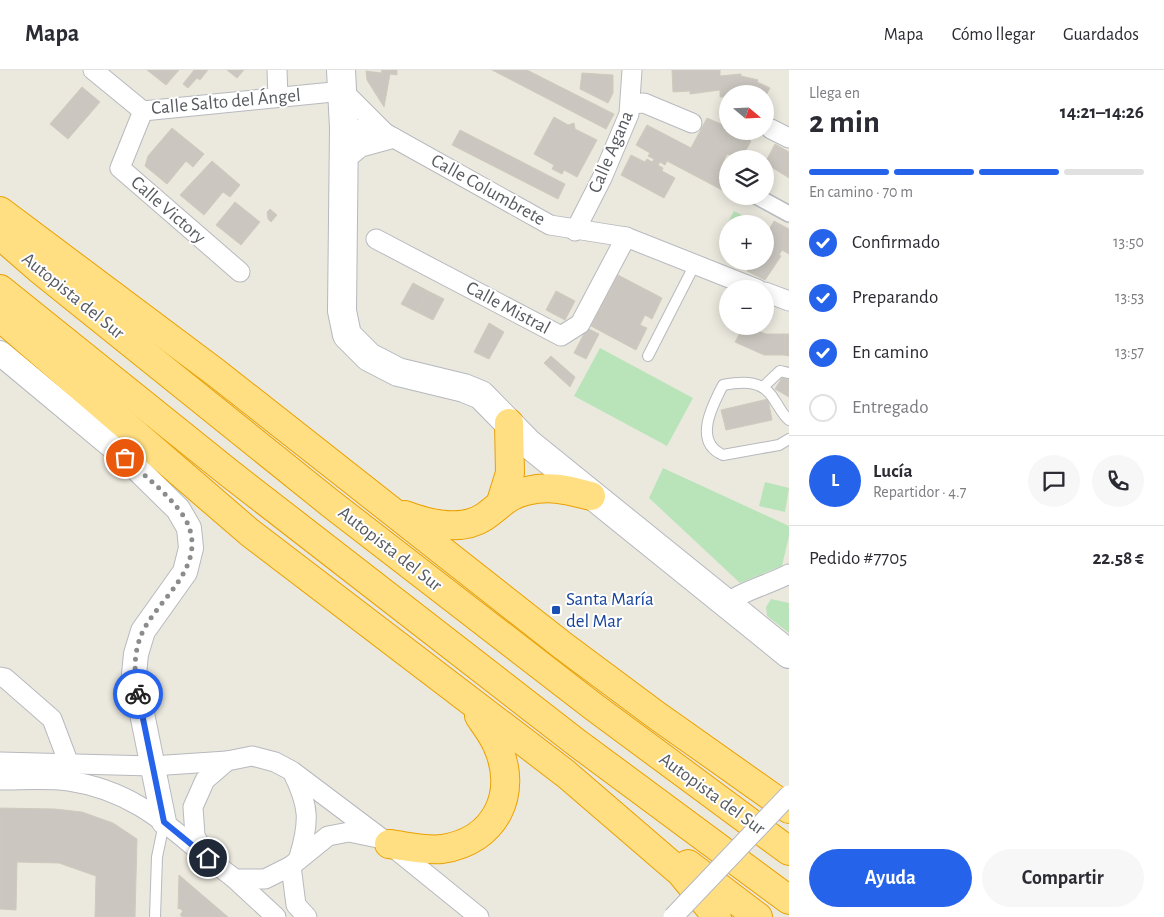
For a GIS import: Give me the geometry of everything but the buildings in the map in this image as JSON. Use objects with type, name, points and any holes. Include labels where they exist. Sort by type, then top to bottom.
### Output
[{"type":"highway","points":[[0,211],[207,366],[578,656],[656,715],[789,809]]},
{"type":"highway","name":"Autopista del Sur","points":[[0,235],[39,269],[330,503],[594,707],[789,851]]},
{"type":"highway","name":"Autopista del Sur","points":[[0,289],[229,473],[546,719],[789,900]]},
{"type":"highway","points":[[0,317],[249,532],[566,774],[681,873],[717,917]]},
{"type":"highway","points":[[500,502],[510,473],[509,423]]},
{"type":"highway","points":[[393,510],[434,523],[458,526],[483,517],[500,502],[525,491],[553,487],[591,496]]},
{"type":"highway","points":[[385,841],[428,849],[460,844],[475,836],[501,811],[506,790],[501,757],[497,744],[472,703]]},
{"type":"highway","points":[[640,837],[657,842],[758,917]]},
{"type":"main road","points":[[342,81],[344,128],[342,311],[347,335],[370,357],[398,372],[464,388],[481,395],[529,444],[789,654]]},
{"type":"street","name":"Calle Salto del Ángel","points":[[93,70],[142,111],[278,97],[342,81]]},
{"type":"street","points":[[277,70],[278,97]]},
{"type":"street","name":"Calle Agana","points":[[575,231],[602,178],[631,104],[632,70]]},
{"type":"street","name":"Calle Columbrete","points":[[342,81],[389,136]]},
{"type":"street","points":[[631,104],[644,103],[692,123]]},
{"type":"street","name":"Calle Victory","points":[[142,111],[120,168],[240,272]]},
{"type":"street","name":"Calle Columbrete","points":[[344,128],[389,136],[550,225],[575,231],[626,238],[732,280]]},
{"type":"street","points":[[774,130],[789,138]]},
{"type":"street","points":[[344,161],[361,148],[389,136]]},
{"type":"street","points":[[772,205],[789,214]]},
{"type":"street","name":"Calle Mistral","points":[[376,239],[560,336],[580,324],[626,238]]},
{"type":"street","points":[[774,295],[789,301]]},
{"type":"street","points":[[0,353],[125,458],[178,509],[189,528],[191,548],[185,572],[143,631],[136,654],[134,674],[163,827],[235,879],[276,917]]},
{"type":"street","points":[[736,611],[752,601],[765,585],[789,574]]},
{"type":"street","points":[[765,585],[789,586]]},
{"type":"street","points":[[2,676],[52,719],[69,764]]},
{"type":"street","points":[[0,762],[152,766],[227,762],[252,756],[275,762],[292,771],[385,841],[479,917]]},
{"type":"street","points":[[208,858],[195,836],[193,807],[205,780],[227,762]]},
{"type":"street","points":[[292,771],[300,788],[308,814],[306,836],[295,862],[296,905],[307,917]]},
{"type":"street","points":[[0,780],[68,781],[108,790],[136,802],[268,917]]},
{"type":"street","points":[[672,917],[789,795]]},
{"type":"street","points":[[235,879],[265,879],[295,862],[328,836],[349,832],[385,841]]},
{"type":"lane","points":[[648,356],[694,266]]},
{"type":"lane","points":[[764,386],[780,371],[789,372]]},
{"type":"lane","points":[[789,420],[782,414],[774,398],[764,386],[738,382],[723,385],[709,411],[706,436],[710,446],[723,456],[779,445],[789,439]]},
{"type":"lane","points":[[155,917],[157,858],[163,827]]},
{"type":"green space","points":[[734,211],[742,215],[732,215]]},
{"type":"green space","points":[[600,348],[693,398],[667,446],[574,396]]},
{"type":"green space","points":[[663,468],[789,526],[789,536],[782,566],[740,583],[649,498]]},
{"type":"green space","points":[[765,482],[789,488],[785,512],[759,506]]},
{"type":"green space","points":[[771,599],[789,603],[789,633],[767,616],[766,607]]},
{"type":"way so far","points":[[125,458],[178,509],[189,528],[191,548],[185,572],[143,631],[136,654],[134,674],[138,694]]},
{"type":"place","name":"Santa María del Mar","points":[[556,610]]},
{"type":"route","points":[[138,694],[164,822],[208,858]]}]
